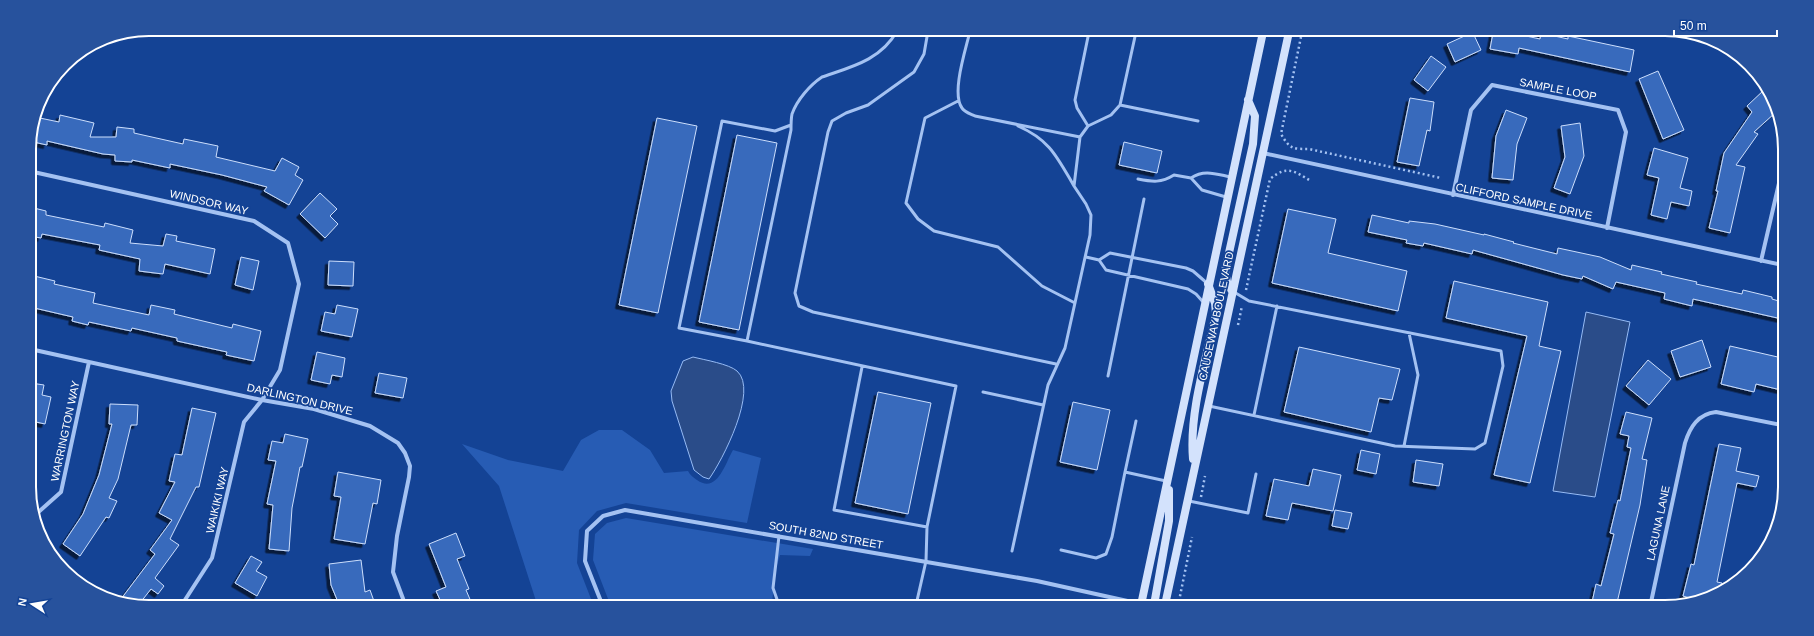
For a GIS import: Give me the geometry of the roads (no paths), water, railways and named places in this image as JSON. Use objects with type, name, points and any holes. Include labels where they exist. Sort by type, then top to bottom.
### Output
[{"type":"main road","name":"CAUSEWAY BOULEVARD","points":[[1142,600],[1169,481],[1204,303],[1261,36]]},
{"type":"main road","name":"CAUSEWAY BOULEVARD","points":[[1166,600],[1288,36]]},
{"type":"main road","points":[[1232,291],[1227,282],[1225,272],[1253,144],[1255,116],[1248,100]]},
{"type":"main road","points":[[1194,468],[1192,442],[1194,416],[1216,314],[1215,303],[1208,284]]},
{"type":"main road","points":[[1155,600],[1169,521],[1169,481]]},
{"type":"street","name":"SAMPLE LOOP","points":[[1453,195],[1471,110],[1492,85],[1618,110],[1626,132],[1607,228]]},
{"type":"street","name":"CLIFFORD SAMPLE DRIVE","points":[[1262,153],[1778,264]]},
{"type":"street","name":"WINDSOR WAY","points":[[36,173],[254,221],[288,243],[299,284],[280,370],[262,400]]},
{"type":"street","points":[[1761,261],[1778,184]]},
{"type":"street","name":"DARLINGTON DRIVE","points":[[36,350],[262,400],[314,409],[370,426],[398,443],[405,453],[410,466],[392,572],[403,600]]},
{"type":"street","name":"WARRINGTON WAY","points":[[39,512],[61,492],[89,362]]},
{"type":"street","name":"WAIKIKI WAY","points":[[185,600],[212,558],[244,422],[262,400]]},
{"type":"street","name":"LAGUNA LANE","points":[[1651,600],[1685,443],[1688,432],[1694,423],[1708,413],[1726,414],[1778,424]]},
{"type":"street","name":"SOUTH 82ND STREET","points":[[600,600],[585,561],[587,531],[603,516],[625,510],[1037,581],[1119,600]]},
{"type":"lane","points":[[747,342],[792,114],[803,95],[815,82],[822,77],[873,58],[891,41],[894,36]]},
{"type":"lane","points":[[927,36],[924,54],[914,72],[868,105],[846,113],[832,121],[828,132],[796,293],[799,306],[813,312],[1056,364]]},
{"type":"lane","points":[[969,36],[958,88],[958,101],[962,109],[975,116],[1080,137]]},
{"type":"lane","points":[[1088,36],[1075,100],[1077,108],[1088,126]]},
{"type":"lane","points":[[1074,186],[1080,137],[1088,126],[1111,114],[1120,105],[1135,36]]},
{"type":"lane","points":[[958,101],[925,118],[906,202],[918,219],[934,231],[998,247],[1042,286],[1076,303]]},
{"type":"lane","points":[[1120,105],[1198,121]]},
{"type":"lane","points":[[791,125],[775,131],[722,122],[679,328],[956,386],[927,527],[926,561],[917,600]]},
{"type":"lane","points":[[1011,123],[1033,133],[1046,142],[1086,204],[1091,215],[1090,235],[1076,303],[1065,348],[1056,364],[1048,385],[1012,551]]},
{"type":"lane","points":[[1191,178],[1198,173],[1206,172],[1231,176]]},
{"type":"lane","points":[[1138,179],[1156,183],[1164,181],[1174,175],[1191,178],[1202,190],[1227,197]]},
{"type":"lane","points":[[1108,376],[1144,199]]},
{"type":"lane","points":[[1099,260],[1110,253],[1193,271],[1208,284]]},
{"type":"lane","points":[[1086,257],[1099,260],[1106,270],[1188,289],[1196,294],[1204,303]]},
{"type":"lane","points":[[1208,405],[1254,416],[1404,446],[1475,449],[1485,444],[1503,366],[1501,351],[1249,301],[1232,291]]},
{"type":"lane","points":[[1254,416],[1277,306]]},
{"type":"lane","points":[[1404,446],[1418,375],[1409,333]]},
{"type":"lane","points":[[862,367],[834,510],[927,527]]},
{"type":"lane","points":[[983,392],[1043,405]]},
{"type":"lane","points":[[1061,550],[1096,558],[1106,554],[1112,537],[1136,421]]},
{"type":"lane","points":[[1125,472],[1169,481]]},
{"type":"lane","points":[[1187,501],[1248,513],[1256,474]]},
{"type":"lane","points":[[778,600],[773,588],[779,536]]}]
